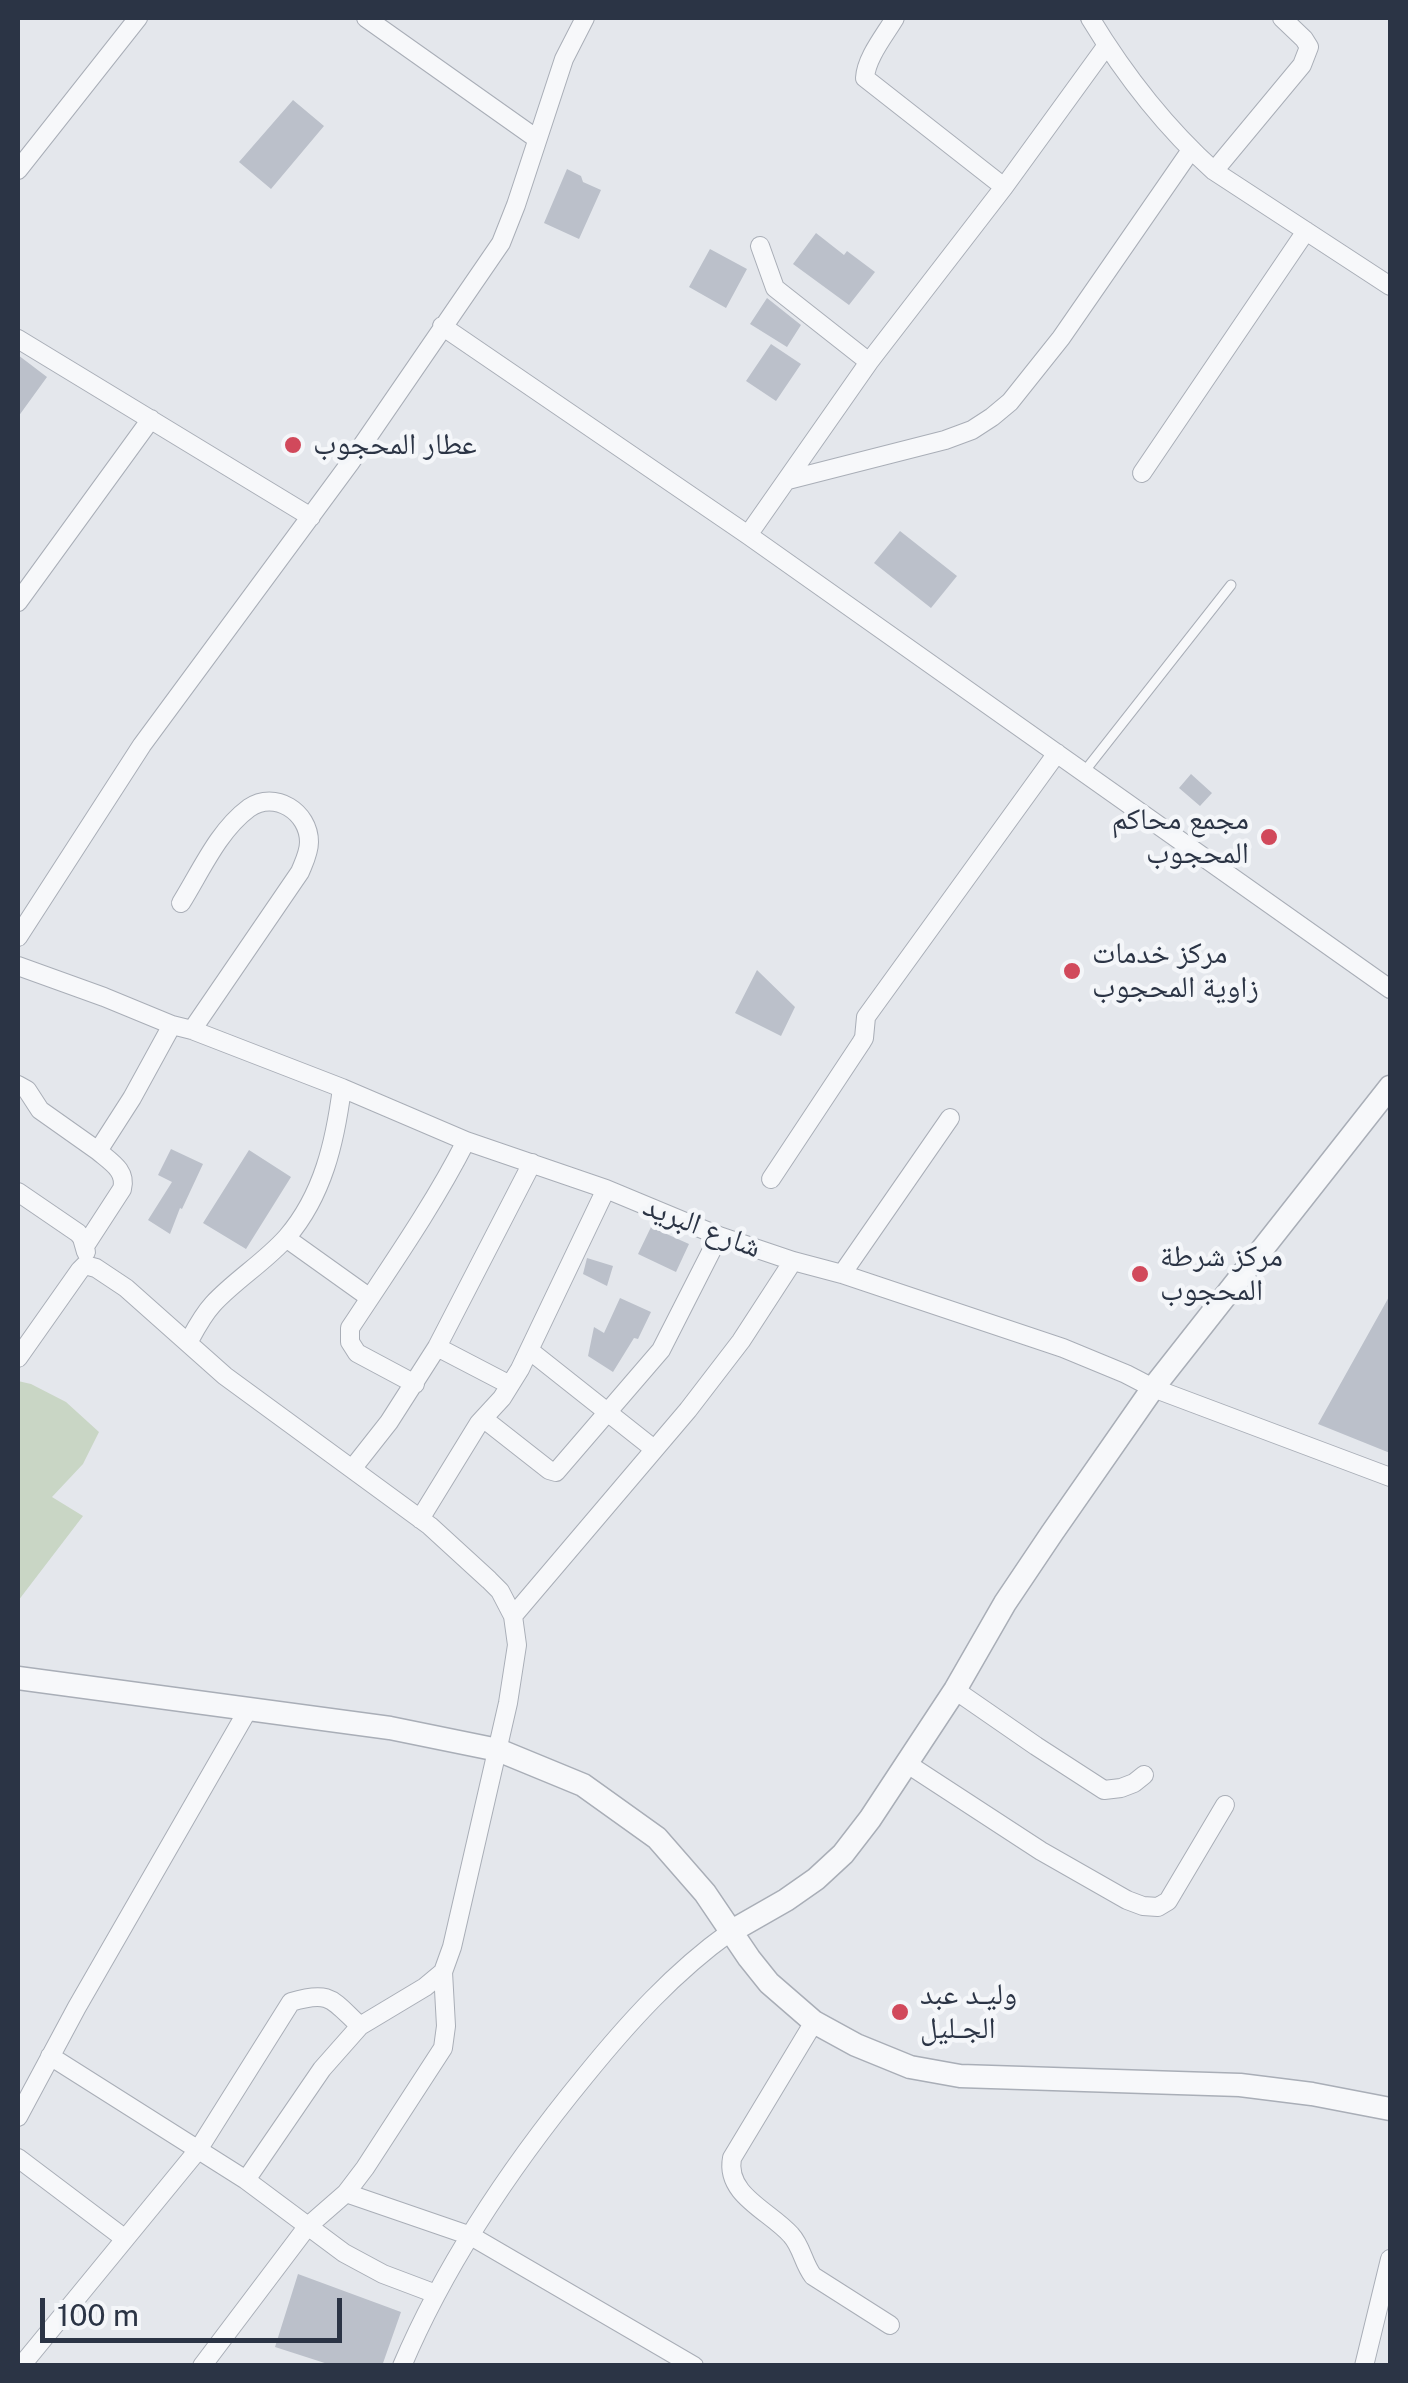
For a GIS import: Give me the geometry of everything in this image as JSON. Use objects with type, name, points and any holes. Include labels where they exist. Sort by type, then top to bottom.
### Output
[{"type":"street","points":[[18,170],[138,18]]},
{"type":"street","points":[[366,18],[537,139]]},
{"type":"street","points":[[18,937],[142,746],[350,464],[501,244],[564,59],[585,18]]},
{"type":"street","points":[[895,18],[865,71],[866,78],[1004,187]]},
{"type":"street","points":[[1090,18],[1149,103],[1214,171],[1390,286]]},
{"type":"street","points":[[1214,171],[1306,56],[1304,38],[1282,18]]},
{"type":"street","points":[[748,535],[870,362],[1107,46]]},
{"type":"street","points":[[788,480],[945,440],[992,417],[1010,402],[1061,338],[1191,150]]},
{"type":"street","points":[[1142,473],[1306,231]]},
{"type":"street","points":[[760,246],[775,288],[870,362]]},
{"type":"street","points":[[442,326],[748,535],[1390,988]]},
{"type":"street","points":[[18,339],[311,516]]},
{"type":"street","points":[[18,602],[151,419]]},
{"type":"street","points":[[771,1178],[864,1038],[866,1016],[1057,753]]},
{"type":"street","points":[[181,902],[226,831],[254,805],[268,800],[282,802],[301,818],[309,838],[300,872],[192,1030]]},
{"type":"street","name":"شارع البريد","points":[[18,966],[342,1088],[466,1140],[606,1189],[718,1236],[1063,1348],[1153,1388],[1390,1478]]},
{"type":"street","points":[[98,1151],[172,1025]]},
{"type":"street","points":[[18,1085],[40,1110],[98,1151],[125,1180],[84,1246]]},
{"type":"street","points":[[402,2366],[436,2294],[501,2185],[603,2054],[653,1997],[697,1956],[786,1900],[843,1854],[954,1690],[1006,1603],[1153,1388],[1390,1087]]},
{"type":"street","points":[[188,1343],[215,1302],[286,1238],[319,1188],[337,1126],[342,1088]]},
{"type":"street","points":[[842,1274],[950,1118]]},
{"type":"street","points":[[414,1384],[358,1354],[348,1336],[466,1140]]},
{"type":"street","points":[[352,1470],[437,1348],[532,1162]]},
{"type":"street","points":[[420,1519],[453,1463],[510,1386],[606,1189]]},
{"type":"street","points":[[18,1192],[78,1233],[90,1265]]},
{"type":"street","points":[[484,1418],[553,1472],[561,1468],[662,1350],[718,1236]]},
{"type":"street","points":[[286,1238],[370,1298]]},
{"type":"street","points":[[513,1616],[688,1410],[741,1341],[793,1261]]},
{"type":"street","points":[[18,1358],[80,1270],[90,1265],[126,1288],[225,1376],[420,1519],[490,1580],[513,1616],[516,1661],[452,1947],[443,1972],[443,2048],[366,2168],[346,2193],[308,2227],[202,2366]]},
{"type":"street","points":[[437,1348],[510,1386]]},
{"type":"street","points":[[529,1350],[654,1450]]},
{"type":"street","points":[[18,1678],[390,1728],[498,1750],[584,1784],[658,1838],[705,1893],[769,1983],[814,2022],[910,2067],[960,2076],[1240,2085],[1390,2109]]},
{"type":"street","points":[[954,1690],[1104,1790],[1121,1788],[1144,1775]]},
{"type":"street","points":[[18,2117],[248,1708]]},
{"type":"street","points":[[906,1763],[1041,1851],[1143,1906],[1158,1906],[1168,1900],[1225,1804]]},
{"type":"street","points":[[246,2180],[322,2069],[360,2026],[426,1988],[443,1972]]},
{"type":"street","points":[[22,2366],[198,2150],[291,2002],[314,1995],[329,1998],[360,2026]]},
{"type":"street","points":[[814,2022],[732,2158],[732,2175],[740,2190],[790,2234],[813,2276],[890,2325]]},
{"type":"street","points":[[50,2056],[246,2180],[344,2253],[383,2274],[436,2294]]},
{"type":"street","points":[[18,2158],[124,2238]]},
{"type":"street","points":[[346,2193],[471,2236],[694,2366]]},
{"type":"street","points":[[1364,2366],[1390,2259]]},
{"type":"lane","points":[[1084,772],[1231,585]]},
{"type":"green space","points":[[18,1381],[66,1402],[99,1432],[83,1464],[52,1497],[83,1516],[18,1601]]},
{"type":"building","points":[[293,100],[324,126],[271,189],[239,162]]},
{"type":"building","points":[[567,169],[601,190],[579,239],[544,223]]},
{"type":"building","points":[[816,233],[875,272],[849,305],[793,264]]},
{"type":"building","points":[[710,249],[747,269],[726,308],[689,287]]},
{"type":"building","points":[[767,298],[801,325],[787,347],[750,324]]},
{"type":"building","points":[[771,344],[801,364],[776,401],[746,381]]},
{"type":"building","points":[[18,355],[47,377],[18,417]]},
{"type":"building","points":[[900,531],[957,576],[931,608],[874,563]]},
{"type":"building","points":[[1191,774],[1212,793],[1200,806],[1179,788]]},
{"type":"building","points":[[757,970],[795,1007],[781,1036],[735,1013]]},
{"type":"building","points":[[171,1149],[203,1164],[170,1234],[148,1220],[172,1182],[158,1175]]},
{"type":"building","points":[[249,1150],[291,1177],[246,1249],[203,1223]]},
{"type":"building","points":[[651,1227],[689,1244],[676,1272],[638,1254]]},
{"type":"building","points":[[587,1258],[613,1266],[607,1286],[583,1274]]},
{"type":"building","points":[[1390,1295],[1390,1453],[1318,1424]]},
{"type":"building","points":[[620,1298],[651,1312],[638,1339],[634,1338],[613,1372],[588,1356],[594,1327],[604,1333]]},
{"type":"building","points":[[298,2274],[401,2312],[382,2366],[334,2366],[275,2347]]},
{"type":"place","name":"عطار المحجوب","points":[[293,445]]},
{"type":"place","name":"مجمع محاكم المحجوب","points":[[1269,837]]},
{"type":"place","name":"مركز خدمات زاوية المحجوب","points":[[1072,971]]},
{"type":"place","name":"مركز شرطة المحجوب","points":[[1140,1274]]},
{"type":"place","name":"وليـد عبد الجـليل","points":[[900,2012]]}]
